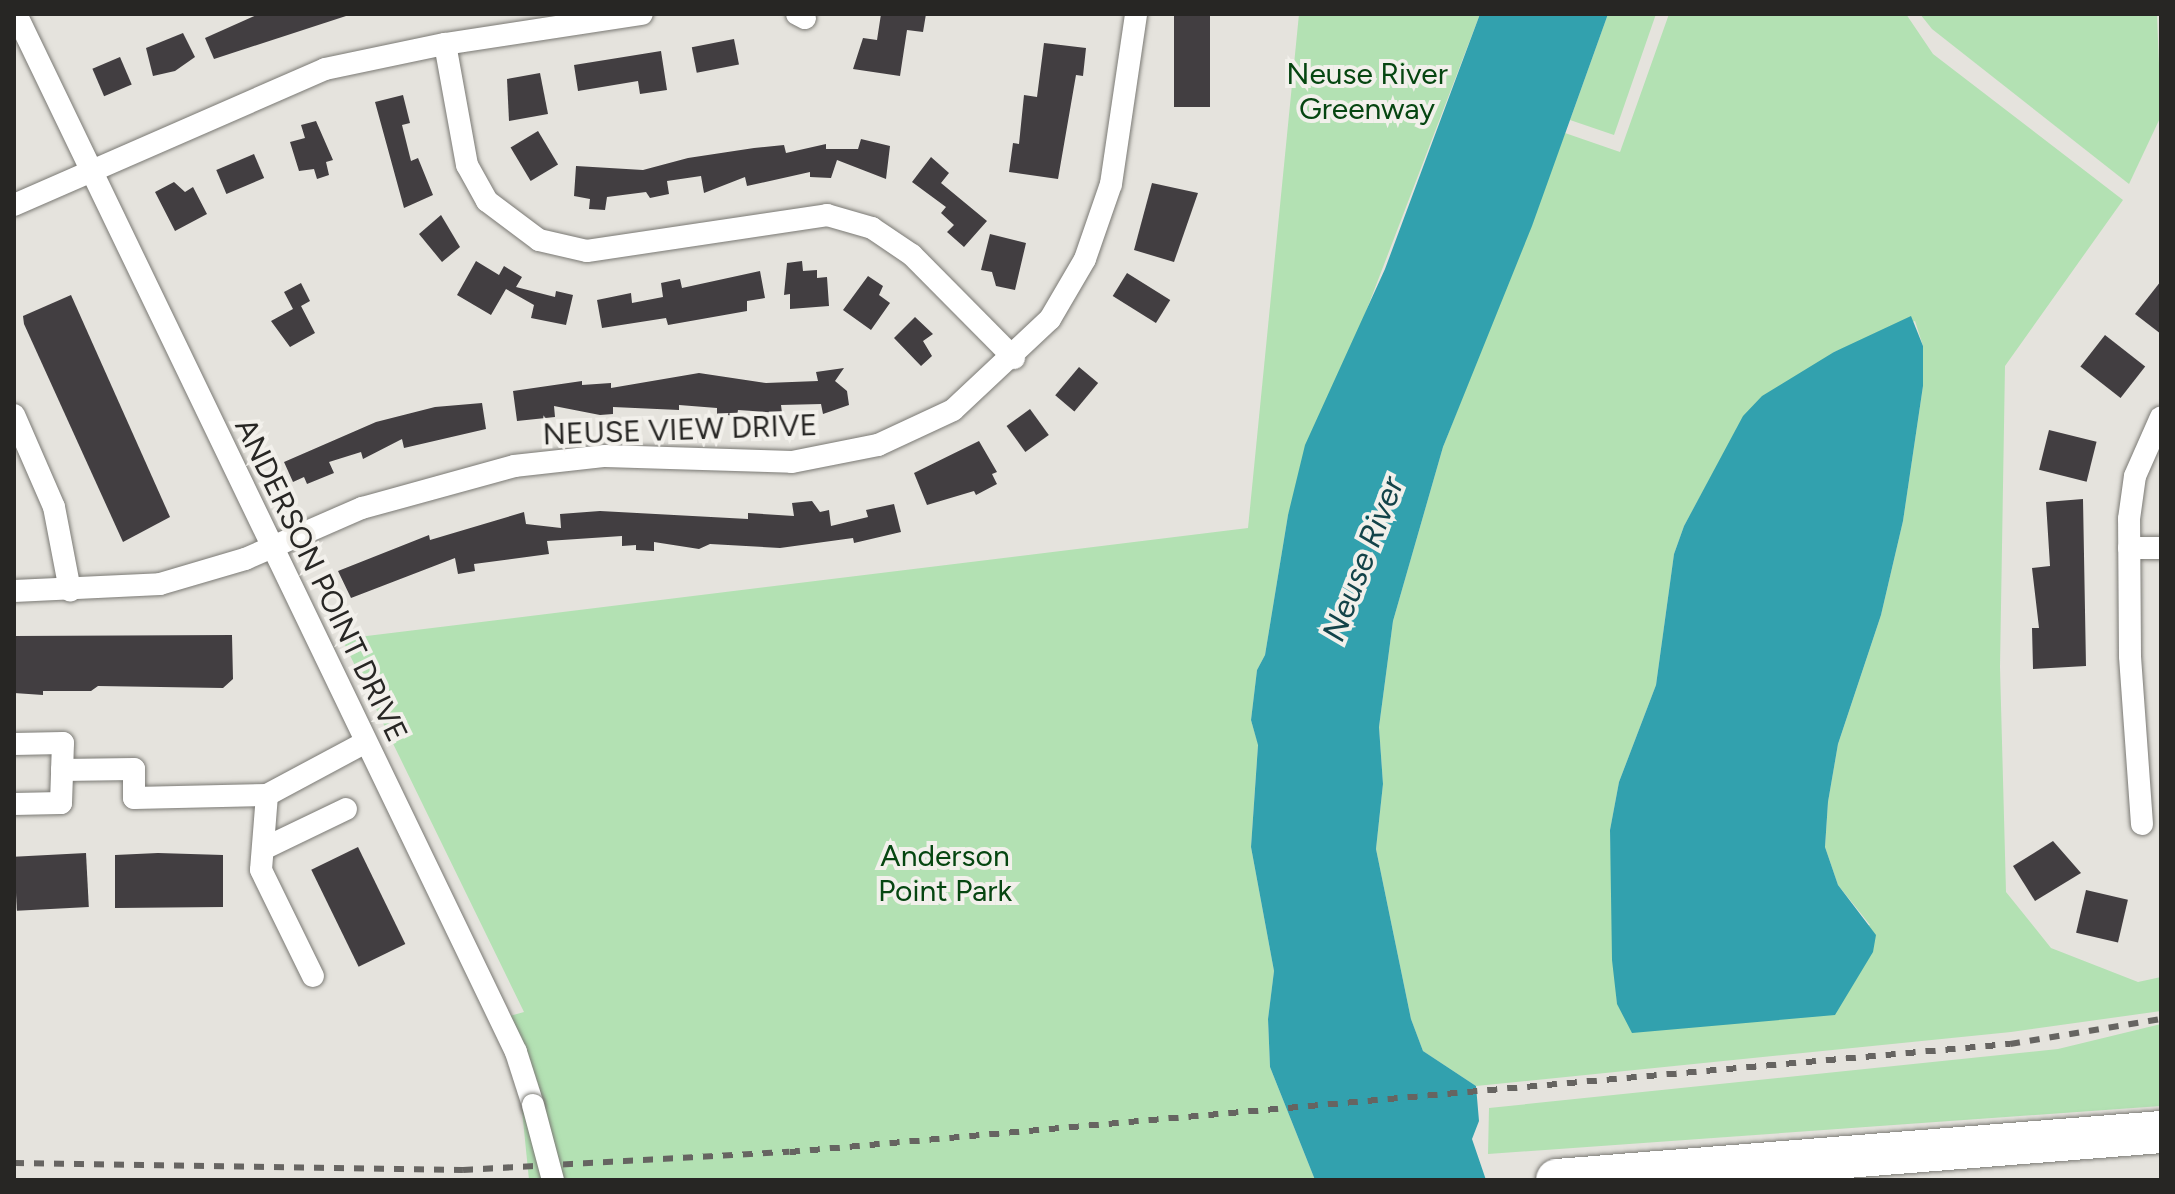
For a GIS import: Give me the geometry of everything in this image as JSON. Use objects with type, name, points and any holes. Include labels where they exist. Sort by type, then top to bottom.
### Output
[{"type":"highway","points":[[1557,1180],[2161,1132]]},
{"type":"street","points":[[14,205],[325,69],[445,44],[642,14]]},
{"type":"street","name":"NEUSE VIEW DRIVE","points":[[14,591],[160,584],[272,546],[362,508],[514,466],[605,456],[752,463],[841,455],[907,434],[953,410],[1014,358],[1050,319],[1101,221],[1136,14]]},
{"type":"street","name":"ANDERSON POINT DRIVE","points":[[18,29],[91,171],[516,1052],[553,1180]]},
{"type":"street","points":[[445,44],[467,165],[487,201],[539,240],[587,251],[827,215],[872,228],[912,255],[1014,358]]},
{"type":"street","points":[[14,415],[54,507],[70,590]]},
{"type":"street","points":[[2142,824],[2130,656],[2129,548],[2135,476],[2161,417]]},
{"type":"street","points":[[2129,548],[2161,548]]},
{"type":"street","points":[[62,770],[134,769],[134,798],[267,795],[366,742]]},
{"type":"street","points":[[14,744],[63,743],[61,803],[14,804]]},
{"type":"street","points":[[267,795],[261,870],[313,976]]},
{"type":"street","points":[[263,849],[346,809]]},
{"type":"green space","name":"Anderson Point Park","points":[[1299,14],[1480,14],[1288,515],[1265,655],[1257,670],[1251,720],[1258,744],[1251,847],[1274,971],[1268,1019],[1270,1067],[1315,1180],[529,1180],[521,1100],[495,1020],[524,1012],[342,639],[1248,528]]},
{"type":"green space","points":[[1608,14],[1656,14],[1614,135],[1570,120]]},
{"type":"green space","points":[[1669,14],[1906,14],[1933,54],[2123,200],[2005,366],[2000,667],[2006,892],[2051,948],[2138,982],[2161,977],[2161,1011],[2011,1032],[1476,1086],[1423,1051],[1411,1019],[1376,849],[1383,784],[1379,727],[1393,621],[1443,447],[1565,133],[1620,152]],"holes":[[[1915,321],[1923,346],[1923,386],[1903,521],[1881,615],[1838,744],[1828,802],[1825,847],[1838,885],[1870,925],[1617,1004],[1610,830],[1619,782],[1656,685],[1674,554],[1684,526],[1723,455],[1834,352]]]},
{"type":"green space","points":[[1920,14],[2157,14],[2161,116],[2129,184],[1932,29]]},
{"type":"green space","points":[[2161,1024],[2161,1106],[1488,1154],[1489,1108],[2058,1049]]},
{"type":"water","name":"Neuse River","points":[[1480,14],[1608,14],[1532,226],[1443,447],[1393,621],[1379,727],[1383,784],[1376,849],[1411,1019],[1423,1051],[1476,1086],[1479,1121],[1472,1139],[1486,1180],[1315,1180],[1270,1067],[1268,1019],[1274,971],[1251,847],[1258,745],[1251,720],[1257,670],[1265,655],[1288,515],[1305,445],[1385,269]]},
{"type":"water","points":[[1911,316],[1923,346],[1923,386],[1903,521],[1881,615],[1838,744],[1828,802],[1825,847],[1838,885],[1876,935],[1873,952],[1835,1015],[1632,1033],[1617,1004],[1612,960],[1610,830],[1619,782],[1656,685],[1674,554],[1684,526],[1743,416],[1762,396],[1834,352]]},
{"type":"building","points":[[259,14],[346,16],[214,59],[205,38]]},
{"type":"building","points":[[881,14],[926,14],[923,32],[907,30],[900,76],[853,69],[863,38],[877,40]]},
{"type":"building","points":[[1174,14],[1210,14],[1210,107],[1174,107]]},
{"type":"building","points":[[183,33],[195,57],[175,71],[153,76],[146,48]]},
{"type":"building","points":[[734,39],[739,65],[697,73],[692,47]]},
{"type":"building","points":[[1044,43],[1086,48],[1083,76],[1076,75],[1058,179],[1009,172],[1013,143],[1019,144],[1024,95],[1037,97]]},
{"type":"building","points":[[661,51],[667,90],[640,94],[638,81],[578,91],[574,65]]},
{"type":"building","points":[[120,57],[132,85],[104,96],[92,69]]},
{"type":"building","points":[[540,73],[548,114],[509,121],[507,79]]},
{"type":"building","points":[[403,95],[410,123],[402,125],[411,161],[418,158],[433,195],[404,208],[375,102]]},
{"type":"building","points":[[316,121],[333,160],[326,162],[329,175],[317,179],[314,169],[299,171],[290,142],[305,138],[301,125]]},
{"type":"building","points":[[538,131],[558,164],[531,181],[511,147]]},
{"type":"building","points":[[861,139],[890,146],[886,179],[837,160],[831,178],[810,177],[810,172],[747,186],[745,177],[704,193],[701,176],[667,181],[669,194],[650,198],[646,192],[607,197],[605,210],[589,209],[590,199],[574,196],[576,166],[643,170],[688,158],[784,145],[786,153],[826,144],[826,149],[858,149]]},
{"type":"building","points":[[254,154],[264,178],[226,194],[216,170]]},
{"type":"building","points":[[931,157],[949,173],[941,183],[987,221],[964,247],[947,232],[954,225],[941,213],[946,207],[912,182]]},
{"type":"building","points":[[174,182],[185,192],[193,187],[207,214],[175,231],[155,192]]},
{"type":"building","points":[[1152,183],[1198,193],[1174,262],[1134,250]]},
{"type":"building","points":[[441,215],[460,247],[442,262],[419,234]]},
{"type":"building","points":[[990,234],[1026,243],[1015,290],[996,286],[992,272],[981,270]]},
{"type":"building","points":[[476,261],[499,275],[504,266],[522,277],[516,287],[555,297],[556,291],[573,295],[566,325],[531,318],[534,305],[506,289],[491,315],[457,295]]},
{"type":"building","points":[[802,261],[803,271],[817,270],[817,278],[827,277],[829,306],[790,309],[790,294],[784,295],[787,263]]},
{"type":"building","points":[[760,271],[765,298],[747,301],[747,311],[668,325],[666,318],[602,328],[597,300],[631,293],[632,303],[663,297],[661,283],[680,279],[682,288]]},
{"type":"building","points":[[1127,273],[1170,300],[1156,323],[1113,296]]},
{"type":"building","points":[[868,276],[883,286],[879,295],[890,303],[871,330],[843,310]]},
{"type":"building","points":[[2161,281],[2161,334],[2135,314]]},
{"type":"building","points":[[301,283],[310,301],[301,306],[315,333],[290,347],[271,321],[293,309],[284,292]]},
{"type":"building","points":[[71,295],[170,517],[123,542],[24,324],[23,316]]},
{"type":"building","points":[[915,317],[933,334],[923,341],[932,356],[921,366],[894,338]]},
{"type":"building","points":[[2105,335],[2145,366],[2121,398],[2080,367]]},
{"type":"building","points":[[1079,367],[1098,383],[1074,411],[1055,395]]},
{"type":"building","points":[[844,368],[835,381],[847,391],[849,405],[823,414],[821,404],[781,405],[782,413],[738,410],[737,416],[717,414],[717,408],[679,405],[679,410],[613,407],[613,414],[600,415],[554,406],[555,417],[517,421],[513,391],[582,381],[582,385],[611,383],[611,388],[699,373],[766,383],[818,381],[816,372]]},
{"type":"building","points":[[482,403],[486,429],[404,448],[402,439],[363,459],[361,452],[329,462],[334,473],[307,484],[304,477],[293,482],[284,462],[376,422],[435,407]]},
{"type":"building","points":[[1030,409],[1049,435],[1025,452],[1007,426]]},
{"type":"building","points":[[2049,430],[2097,442],[2087,482],[2039,470]]},
{"type":"building","points":[[979,441],[997,472],[992,474],[997,484],[976,495],[974,491],[927,505],[914,473]]},
{"type":"building","points":[[2083,499],[2086,666],[2033,669],[2032,628],[2039,628],[2032,568],[2050,566],[2046,502]]},
{"type":"building","points":[[812,501],[820,512],[829,510],[831,526],[868,517],[866,510],[894,504],[901,532],[854,543],[853,538],[780,548],[710,544],[699,549],[654,542],[654,551],[636,550],[636,545],[622,546],[622,536],[547,541],[549,554],[474,564],[475,571],[458,574],[455,558],[351,598],[338,571],[429,535],[430,540],[524,512],[526,524],[561,528],[560,514],[600,511],[748,519],[748,513],[794,516],[792,503]]},
{"type":"building","points":[[232,635],[233,679],[223,688],[98,686],[91,691],[43,691],[43,695],[14,693],[14,636]]},
{"type":"building","points":[[2053,841],[2081,873],[2035,901],[2013,866]]},
{"type":"building","points":[[358,847],[405,944],[359,967],[311,870]]},
{"type":"building","points":[[86,853],[89,907],[17,911],[14,857]]},
{"type":"building","points":[[115,855],[223,855],[223,907],[115,908]]},
{"type":"building","points":[[2086,890],[2128,900],[2118,943],[2076,933]]},
{"type":"railway","points":[[14,1163],[463,1170],[790,1152],[2010,1044],[2161,1019]]},
{"type":"park label","name":"Neuse River Greenway","points":[[1367,91]]}]
